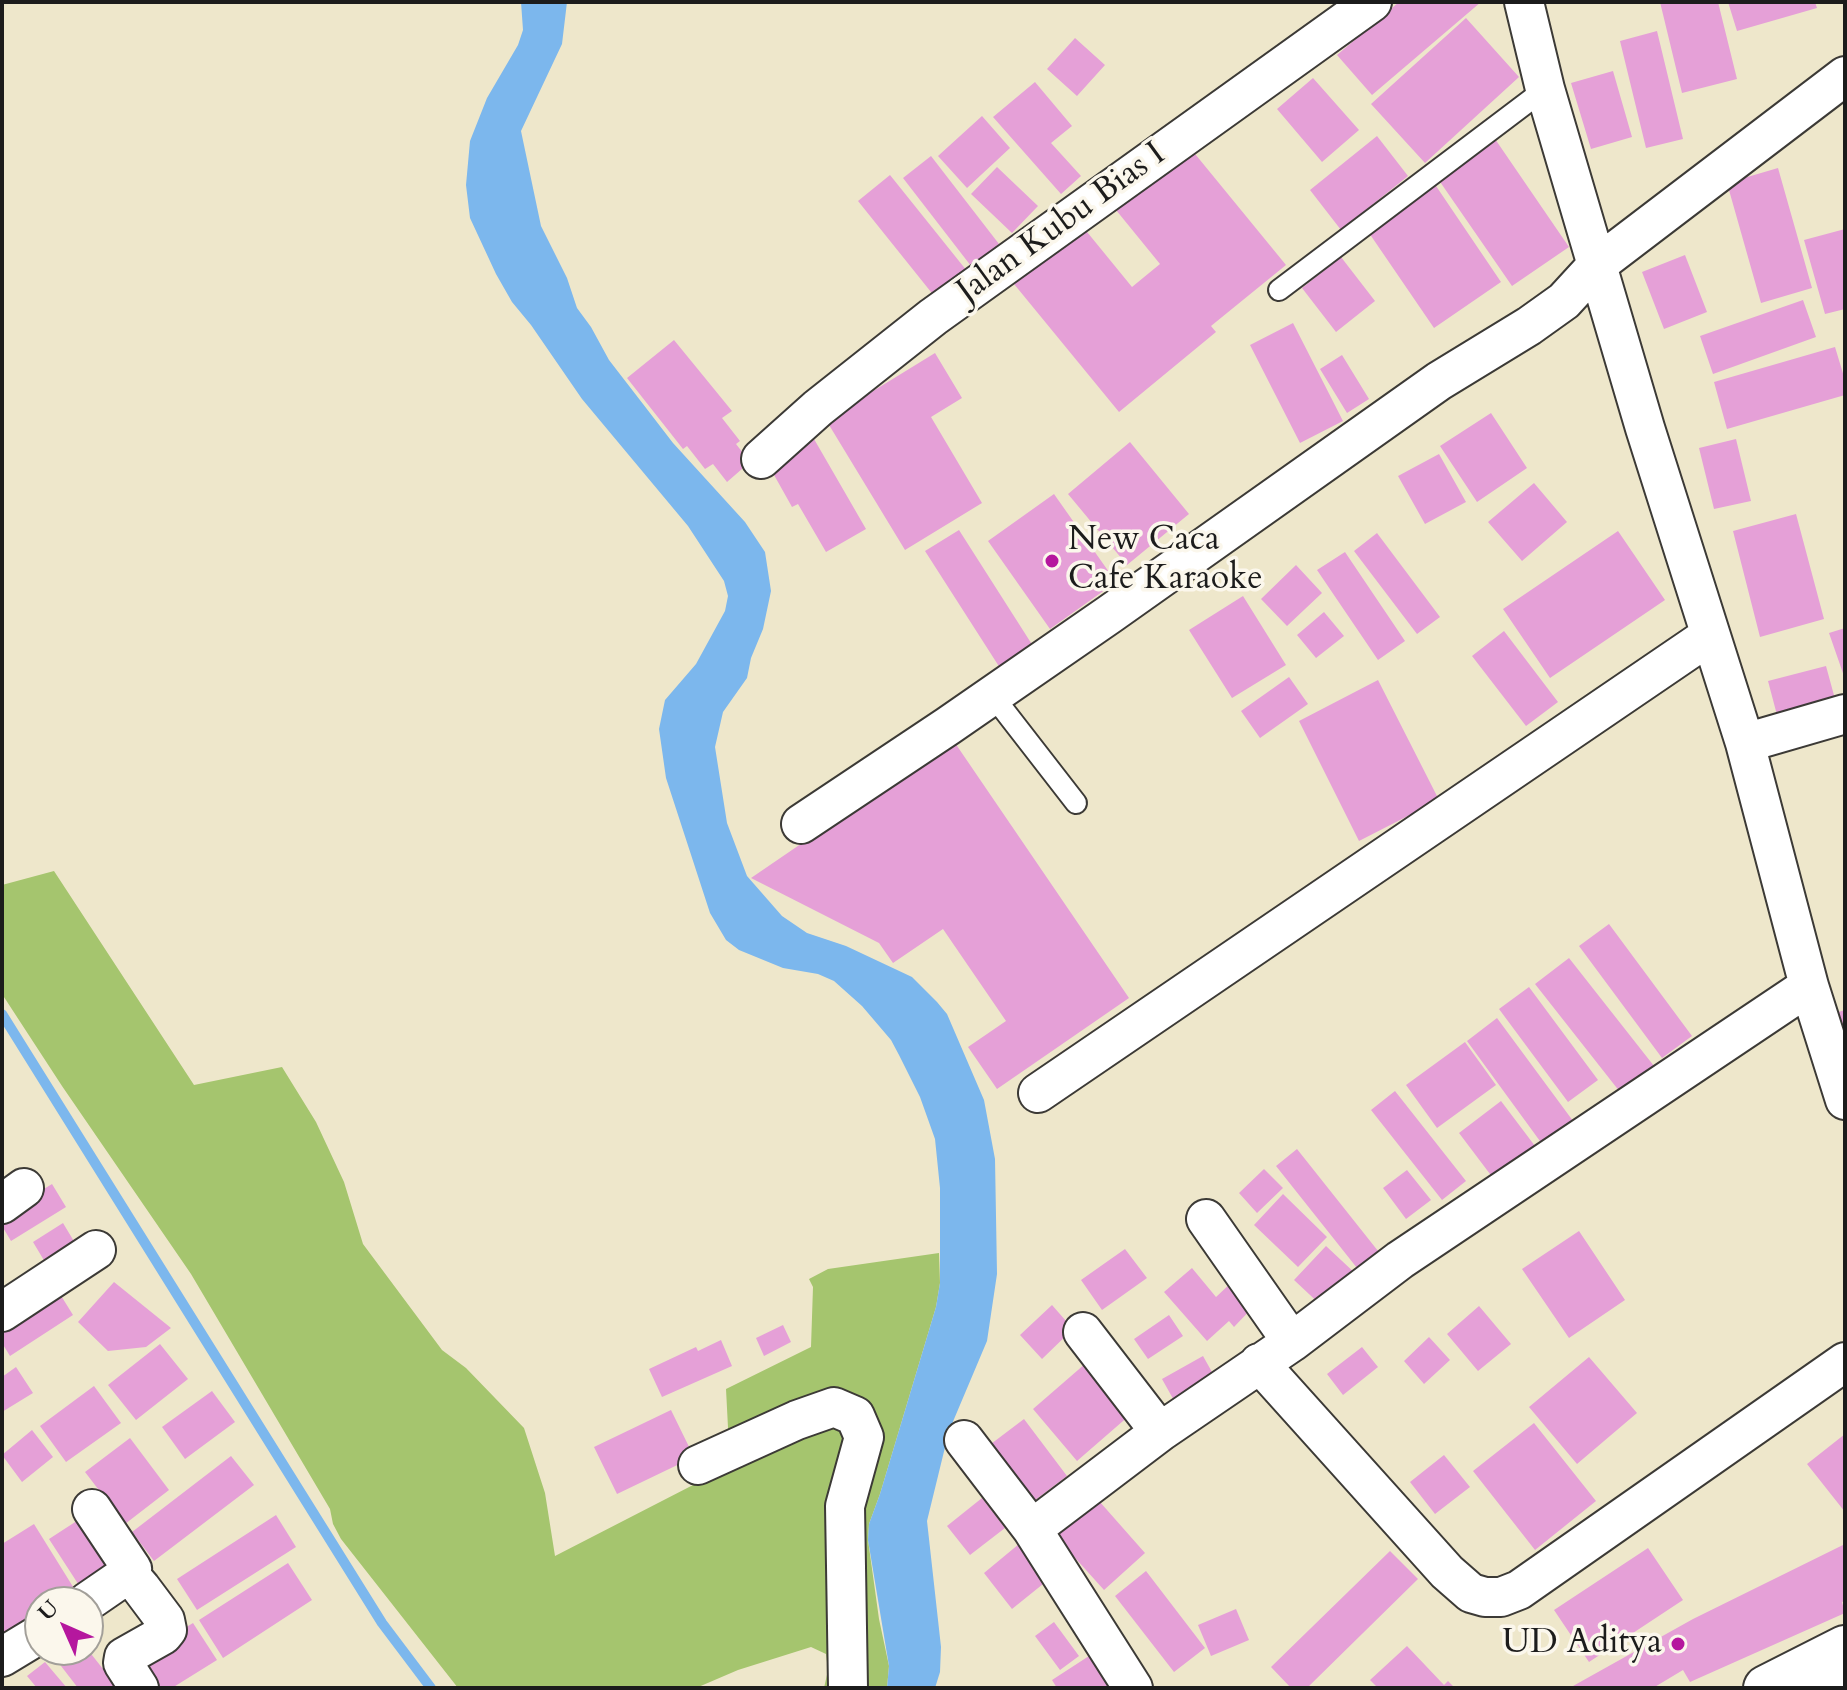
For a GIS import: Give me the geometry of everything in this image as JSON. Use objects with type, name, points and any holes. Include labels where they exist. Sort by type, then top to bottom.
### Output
[{"type":"main road","points":[[1766,1688],[1831,1666]]},
{"type":"street","name":"Jalan Kubu Bias I","points":[[761,459],[818,408],[933,317],[1372,2]]},
{"type":"street","points":[[1524,2],[1545,89],[1709,636],[1745,743],[1809,986],[1845,1100]]},
{"type":"street","points":[[801,824],[993,696],[1439,381],[1564,301],[1597,265],[1845,76]]},
{"type":"street","points":[[1038,1093],[1709,636]]},
{"type":"street","points":[[1745,743],[1845,714]]},
{"type":"street","points":[[1032,1529],[1160,1432],[1292,1342],[1400,1260],[1809,986]]},
{"type":"street","points":[[1206,1219],[1292,1342]]},
{"type":"street","points":[[2,1312],[96,1250]]},
{"type":"street","points":[[1083,1332],[1160,1432]]},
{"type":"street","points":[[1259,1363],[1447,1572],[1471,1593],[1501,1597],[1519,1590],[1845,1362]]},
{"type":"street","points":[[698,1465],[797,1420],[834,1407],[855,1416],[864,1437],[845,1506],[848,1688]]},
{"type":"street","points":[[964,1440],[1032,1529],[1133,1688]]},
{"type":"street","points":[[92,1509],[132,1569],[128,1578]]},
{"type":"street","points":[[104,1590],[119,1580],[128,1578],[135,1581],[165,1620],[167,1630],[163,1635],[124,1657],[123,1663],[139,1688]]},
{"type":"street","points":[[2,1657],[24,1644]]},
{"type":"lane","points":[[1279,290],[1545,89]]},
{"type":"lane","points":[[993,696],[1076,803]]},
{"type":"green space","points":[[54,871],[194,1085],[282,1067],[316,1122],[344,1182],[363,1244],[442,1350],[466,1368],[524,1428],[545,1493],[555,1556],[730,1466],[726,1389],[811,1347],[813,1287],[809,1279],[828,1269],[939,1253],[940,1283],[936,1307],[869,1524],[868,1540],[879,1619],[889,1666],[887,1688],[824,1688],[828,1670],[826,1654],[811,1647],[738,1670],[696,1688],[458,1688],[341,1539],[330,1509],[191,1274],[2,994],[2,885]]},
{"type":"water","points":[[521,2],[567,2],[562,44],[521,131],[541,226],[567,278],[577,308],[609,360],[673,443],[745,522],[765,552],[771,591],[763,629],[751,658],[747,678],[723,712],[715,747],[727,823],[747,876],[782,916],[807,933],[846,946],[912,977],[947,1014],[984,1100],[995,1159],[997,1274],[987,1341],[949,1431],[927,1521],[941,1647],[940,1672],[935,1688],[887,1688],[889,1666],[868,1540],[869,1524],[936,1307],[940,1283],[940,1188],[935,1139],[920,1097],[891,1040],[862,1006],[834,981],[818,974],[783,968],[739,950],[726,940],[710,913],[666,778],[659,729],[665,700],[696,664],[725,611],[728,596],[724,581],[688,526],[582,399],[512,302],[470,218],[466,185],[470,141],[487,98],[518,45],[523,30]]},
{"type":"building","points":[[1399,2],[1481,2],[1372,95],[1337,55]]},
{"type":"building","points":[[1660,2],[1718,2],[1737,79],[1682,93]]},
{"type":"building","points":[[1728,2],[1815,2],[1817,8],[1737,31]]},
{"type":"building","points":[[1466,18],[1519,77],[1425,163],[1371,104]]},
{"type":"building","points":[[1657,31],[1683,139],[1646,148],[1620,41]]},
{"type":"building","points":[[1075,38],[1105,65],[1077,96],[1047,69]]},
{"type":"building","points":[[1613,71],[1632,137],[1591,149],[1571,83]]},
{"type":"building","points":[[1313,78],[1359,130],[1322,162],[1277,109]]},
{"type":"building","points":[[1035,82],[1072,126],[1051,143],[1081,176],[1061,194],[993,117]]},
{"type":"building","points":[[982,116],[1010,148],[967,188],[938,156]]},
{"type":"building","points":[[1377,136],[1408,176],[1341,230],[1310,190]]},
{"type":"building","points":[[1493,136],[1569,247],[1512,286],[1436,176]]},
{"type":"building","points":[[1191,149],[1286,265],[1211,326],[1216,332],[1119,412],[1014,284],[1083,227],[1132,287],[1160,264],[1116,210]]},
{"type":"building","points":[[931,156],[999,244],[971,266],[903,178]]},
{"type":"building","points":[[997,167],[1038,206],[1012,233],[971,194]]},
{"type":"building","points":[[1778,168],[1812,288],[1761,303],[1727,183]]},
{"type":"building","points":[[890,175],[967,271],[935,297],[858,201]]},
{"type":"building","points":[[1434,183],[1501,282],[1434,328],[1367,230]]},
{"type":"building","points":[[1845,229],[1845,309],[1825,314],[1804,240]]},
{"type":"building","points":[[1685,255],[1707,312],[1664,329],[1642,272]]},
{"type":"building","points":[[1341,257],[1375,301],[1336,332],[1302,288]]},
{"type":"building","points":[[1803,300],[1816,337],[1713,374],[1700,336]]},
{"type":"building","points":[[1293,323],[1343,421],[1300,443],[1250,345]]},
{"type":"building","points":[[674,340],[732,411],[722,418],[740,441],[736,444],[750,462],[727,482],[713,464],[705,469],[687,446],[683,449],[627,378]]},
{"type":"building","points":[[1835,347],[1845,380],[1845,395],[1727,429],[1714,382]]},
{"type":"building","points":[[935,353],[962,398],[931,417],[982,503],[905,550],[826,420]]},
{"type":"building","points":[[1342,355],[1369,399],[1347,413],[1320,369]]},
{"type":"building","points":[[1491,413],[1527,468],[1477,502],[1440,446]]},
{"type":"building","points":[[814,439],[866,529],[826,552],[798,504],[792,507],[769,466]]},
{"type":"building","points":[[1736,439],[1751,501],[1714,509],[1699,448]]},
{"type":"building","points":[[1130,442],[1189,514],[1127,565],[1068,494]]},
{"type":"building","points":[[1439,454],[1466,502],[1425,524],[1398,476]]},
{"type":"building","points":[[1534,483],[1567,522],[1522,561],[1488,522]]},
{"type":"building","name":"New Caca Cafe Karaoke","points":[[1054,494],[1116,582],[1050,629],[988,541]]},
{"type":"building","points":[[1796,514],[1824,619],[1760,637],[1733,531]]},
{"type":"building","points":[[959,530],[1033,646],[1000,668],[925,551]]},
{"type":"building","points":[[1618,531],[1665,600],[1550,678],[1503,609]]},
{"type":"building","points":[[1377,533],[1440,617],[1417,634],[1354,551]]},
{"type":"building","points":[[1345,552],[1405,641],[1378,660],[1317,570]]},
{"type":"building","points":[[1296,565],[1322,593],[1287,626],[1261,599]]},
{"type":"building","points":[[1243,596],[1286,665],[1232,698],[1189,630]]},
{"type":"building","points":[[1324,612],[1344,636],[1316,658],[1297,635]]},
{"type":"building","points":[[1845,628],[1845,679],[1829,633]]},
{"type":"building","points":[[1504,631],[1558,702],[1526,726],[1472,656]]},
{"type":"building","points":[[1826,666],[1835,699],[1777,715],[1768,681]]},
{"type":"building","points":[[1289,677],[1308,704],[1260,738],[1241,711]]},
{"type":"building","points":[[1378,680],[1439,800],[1359,841],[1299,721]]},
{"type":"building","points":[[953,740],[1129,998],[997,1089],[968,1047],[1006,1021],[943,929],[893,963],[879,943],[751,878]]},
{"type":"building","points":[[1609,924],[1692,1036],[1662,1058],[1579,946]]},
{"type":"building","points":[[1569,958],[1654,1066],[1620,1092],[1535,984]]},
{"type":"building","points":[[1529,987],[1598,1080],[1568,1102],[1499,1009]]},
{"type":"building","points":[[1845,1010],[1845,1042],[1835,1013]]},
{"type":"building","points":[[1497,1018],[1576,1125],[1545,1148],[1467,1041]]},
{"type":"building","points":[[1465,1042],[1496,1085],[1437,1128],[1406,1085]]},
{"type":"building","points":[[1395,1091],[1466,1181],[1442,1200],[1371,1110]]},
{"type":"building","points":[[1501,1101],[1535,1146],[1493,1178],[1459,1133]]},
{"type":"building","points":[[1297,1149],[1382,1256],[1361,1273],[1276,1166]]},
{"type":"building","points":[[1264,1169],[1283,1188],[1257,1213],[1239,1193]]},
{"type":"building","points":[[1407,1170],[1431,1200],[1406,1219],[1383,1188]]},
{"type":"building","points":[[52,1184],[66,1207],[11,1241],[2,1226],[2,1215]]},
{"type":"building","points":[[1283,1194],[1327,1237],[1298,1267],[1254,1225]]},
{"type":"building","points":[[63,1223],[78,1248],[48,1267],[33,1242]]},
{"type":"building","points":[[1579,1231],[1625,1300],[1569,1338],[1522,1269]]},
{"type":"building","points":[[1326,1246],[1357,1275],[1325,1309],[1294,1280]]},
{"type":"building","points":[[1125,1249],[1147,1278],[1102,1310],[1081,1280]]},
{"type":"building","points":[[1192,1268],[1216,1297],[1232,1282],[1255,1305],[1234,1327],[1229,1321],[1207,1341],[1164,1292]]},
{"type":"building","points":[[114,1282],[171,1328],[146,1347],[108,1351],[78,1322]]},
{"type":"building","points":[[55,1286],[73,1315],[10,1356],[2,1343],[2,1320]]},
{"type":"building","points":[[1052,1305],[1073,1329],[1042,1359],[1020,1335]]},
{"type":"building","points":[[1479,1306],[1511,1344],[1478,1371],[1447,1334]]},
{"type":"building","points":[[1169,1315],[1183,1336],[1148,1359],[1134,1339]]},
{"type":"building","points":[[783,1325],[791,1342],[764,1356],[756,1338]]},
{"type":"building","points":[[1429,1337],[1450,1360],[1424,1384],[1404,1361]]},
{"type":"building","points":[[721,1340],[732,1366],[662,1397],[649,1369],[696,1347],[698,1351]]},
{"type":"building","points":[[160,1344],[188,1379],[136,1420],[108,1385]]},
{"type":"building","points":[[1362,1347],[1378,1367],[1343,1395],[1327,1374]]},
{"type":"building","points":[[1203,1356],[1217,1381],[1176,1404],[1162,1379]]},
{"type":"building","points":[[1093,1357],[1138,1408],[1077,1461],[1033,1409]]},
{"type":"building","points":[[1589,1357],[1637,1413],[1577,1464],[1529,1407]]},
{"type":"building","points":[[16,1367],[33,1393],[2,1412],[2,1377]]},
{"type":"building","points":[[94,1386],[121,1423],[66,1462],[40,1426]]},
{"type":"building","points":[[212,1391],[235,1422],[185,1459],[162,1427]]},
{"type":"building","points":[[671,1410],[694,1457],[617,1494],[594,1447]]},
{"type":"building","points":[[1024,1419],[1067,1476],[1026,1507],[983,1450]]},
{"type":"building","points":[[1534,1423],[1596,1501],[1535,1550],[1473,1471]]},
{"type":"building","points":[[32,1430],[53,1457],[22,1482],[2,1455]]},
{"type":"building","points":[[1845,1434],[1845,1512],[1807,1464]]},
{"type":"building","points":[[130,1438],[169,1490],[125,1524],[85,1472]]},
{"type":"building","points":[[1444,1455],[1470,1487],[1435,1514],[1410,1482]]},
{"type":"building","points":[[231,1456],[254,1485],[154,1561],[132,1532]]},
{"type":"building","points":[[1092,1493],[1145,1553],[1104,1590],[1050,1530]]},
{"type":"building","points":[[982,1498],[1005,1528],[970,1555],[947,1526]]},
{"type":"building","points":[[89,1513],[124,1567],[95,1586],[79,1586],[49,1539]]},
{"type":"building","points":[[276,1515],[296,1547],[197,1610],[177,1579]]},
{"type":"building","points":[[34,1524],[73,1586],[24,1586],[24,1634],[2,1648],[2,1544]]},
{"type":"building","points":[[1019,1544],[1048,1580],[1012,1609],[984,1573]]},
{"type":"building","points":[[1845,1544],[1845,1601],[1842,1602],[1845,1613],[1690,1682],[1683,1670],[1653,1688],[1574,1688],[1693,1619]]},
{"type":"building","points":[[1648,1548],[1683,1600],[1589,1662],[1554,1610]]},
{"type":"building","points":[[1390,1551],[1418,1579],[1307,1688],[1291,1688],[1271,1667]]},
{"type":"building","points":[[288,1563],[312,1600],[223,1658],[199,1620]]},
{"type":"building","points":[[1146,1571],[1205,1648],[1174,1672],[1115,1596]]},
{"type":"building","points":[[1236,1609],[1249,1640],[1211,1656],[1198,1625]]},
{"type":"building","points":[[1054,1622],[1079,1656],[1060,1670],[1035,1636]]},
{"type":"building","points":[[193,1623],[217,1660],[172,1688],[145,1688],[129,1662]]},
{"type":"building","points":[[1407,1646],[1444,1685],[1448,1681],[1455,1688],[1378,1688],[1370,1680]]},
{"type":"building","points":[[1089,1656],[1109,1688],[1057,1688],[1052,1680]]},
{"type":"building","points":[[40,1666],[48,1666],[67,1688],[37,1688],[27,1676]]},
{"type":"building","points":[[61,1666],[101,1666],[118,1688],[78,1688]]},
{"type":"waterway","points":[[2,1014],[382,1623],[431,1688]]},
{"type":"place","name":"New Caca Cafe Karaoke","points":[[1052,561]]},
{"type":"place","name":"UD Aditya","points":[[1678,1644]]}]
